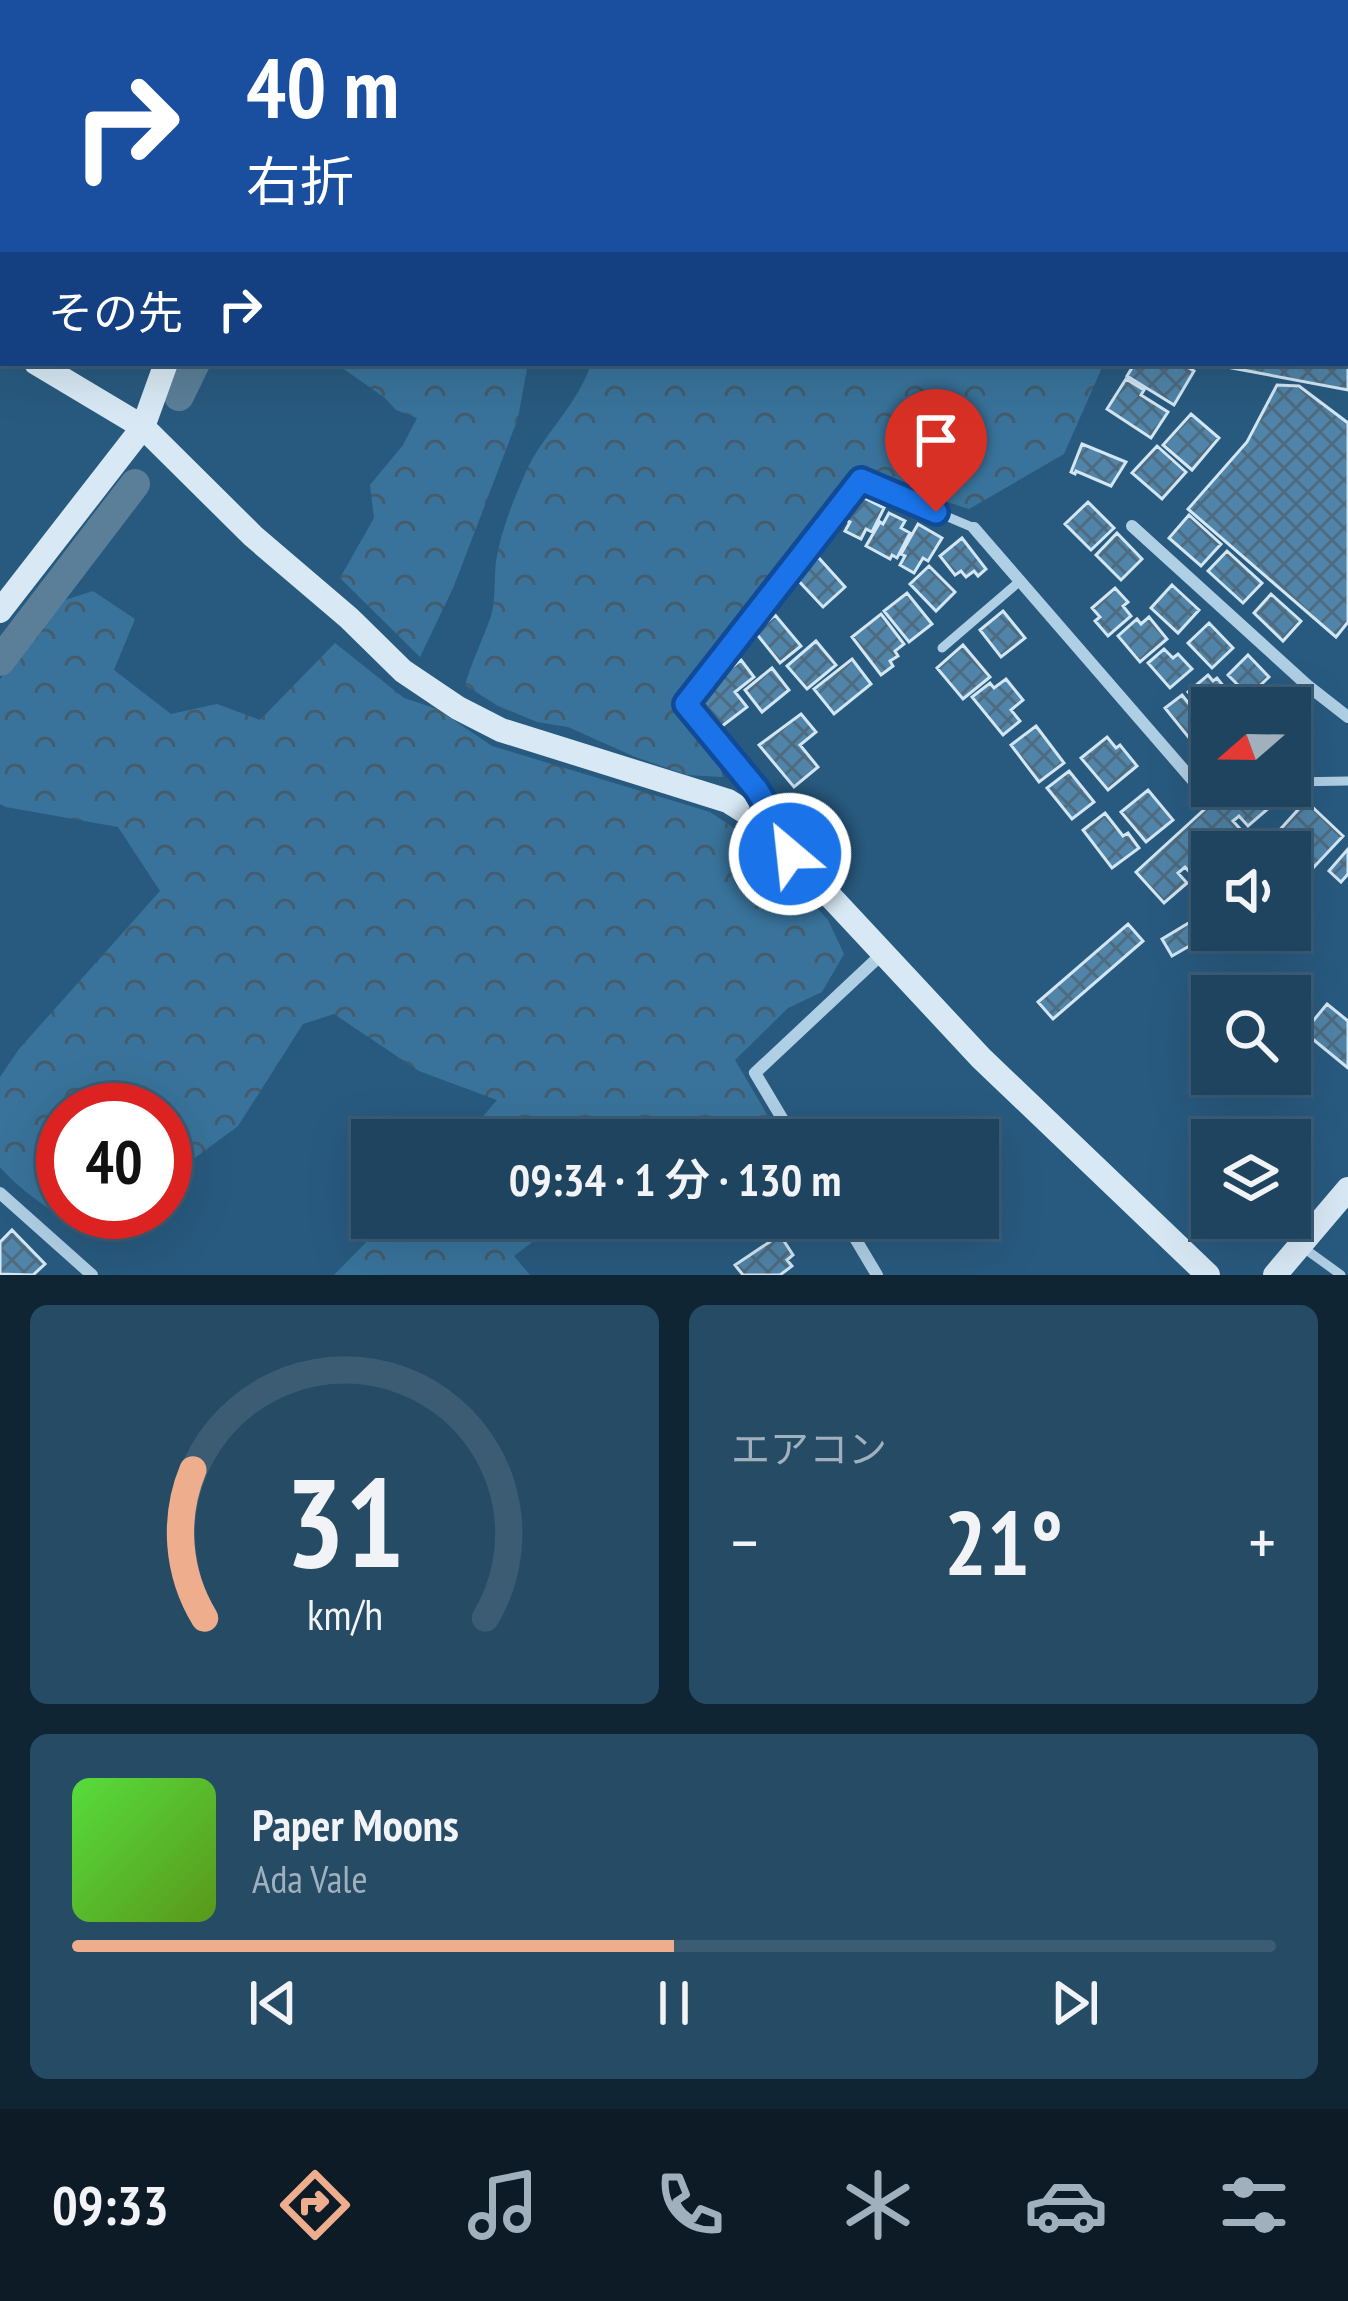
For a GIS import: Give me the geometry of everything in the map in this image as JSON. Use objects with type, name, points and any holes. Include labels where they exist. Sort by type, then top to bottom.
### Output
[{"type":"street","points":[[40,366],[143,427],[253,536],[403,670],[458,708],[501,730],[746,810],[981,1058],[1208,1275]]},
{"type":"street","points":[[0,611],[143,427],[165,366]]},
{"type":"street","points":[[1132,526],[1348,717]]},
{"type":"street","points":[[974,527],[1191,778]]},
{"type":"street","points":[[782,1119],[754,1073],[882,954]]},
{"type":"street","points":[[1275,1275],[1348,1189]]},
{"type":"street","points":[[0,1193],[92,1275]]},
{"type":"street","points":[[856,1239],[878,1275]]},
{"type":"lane","points":[[760,821],[766,805],[757,790],[686,704],[861,480],[974,527]]},
{"type":"lane","points":[[942,648],[1019,581]]},
{"type":"lane","points":[[1311,782],[1348,781]]},
{"type":"lane","points":[[1300,1246],[1341,1275]]},
{"type":"green space","points":[[339,366],[527,366],[518,418],[454,586],[420,657],[340,578],[374,518],[370,485],[403,445],[417,418],[396,410]]},
{"type":"green space","points":[[590,366],[1103,366],[1064,454],[969,509],[860,474],[676,697],[713,743],[723,777],[687,775],[568,727],[537,722],[465,685],[491,616],[496,561],[512,505],[532,460]]},
{"type":"green space","points":[[93,591],[135,619],[114,670],[171,714],[217,704],[260,720],[335,643],[404,698],[437,709],[492,746],[710,812],[761,846],[828,920],[844,954],[822,992],[788,1008],[735,1060],[770,1119],[481,1119],[497,1100],[419,1071],[334,1014],[303,1024],[238,1126],[192,1160],[192,1083],[36,1083],[36,1199],[21,1188],[0,1167],[0,1077],[19,1049],[160,891],[118,827],[0,804],[0,679],[62,601]]},
{"type":"green space","points":[[369,1239],[536,1239],[514,1256],[530,1275],[334,1275]]},
{"type":"building","points":[[1133,366],[1186,366],[1194,371],[1174,405],[1127,376]]},
{"type":"building","points":[[1348,366],[1348,390],[1232,368]]},
{"type":"building","points":[[1126,379],[1168,412],[1151,438],[1107,409]]},
{"type":"building","points":[[1277,385],[1299,386],[1348,423],[1348,622],[1336,637],[1188,509],[1247,442]]},
{"type":"building","points":[[1191,414],[1219,438],[1192,470],[1163,445]]},
{"type":"building","points":[[1082,444],[1126,462],[1111,486],[1071,472]]},
{"type":"building","points":[[1157,446],[1186,472],[1162,499],[1132,473]]},
{"type":"building","points":[[860,496],[884,508],[872,532],[866,529],[861,539],[845,531],[850,522],[843,519],[853,499],[858,501]]},
{"type":"building","points":[[1088,502],[1114,528],[1091,550],[1065,524]]},
{"type":"building","points":[[889,513],[905,521],[901,528],[910,533],[897,558],[892,555],[890,559],[866,546]]},
{"type":"building","points":[[1189,515],[1221,544],[1201,566],[1169,538]]},
{"type":"building","points":[[918,524],[942,538],[914,573],[900,565]]},
{"type":"building","points":[[1117,533],[1142,559],[1121,580],[1096,555]]},
{"type":"building","points":[[962,538],[986,569],[978,576],[974,571],[966,577],[961,571],[955,575],[940,556]]},
{"type":"building","points":[[1227,551],[1262,583],[1243,603],[1208,571]]},
{"type":"building","points":[[818,557],[845,587],[823,607],[795,577]]},
{"type":"building","points":[[929,566],[955,592],[936,611],[910,584]]},
{"type":"building","points":[[1172,585],[1199,610],[1178,633],[1151,608]]},
{"type":"building","points":[[1115,588],[1128,602],[1123,606],[1131,616],[1108,636],[1095,621],[1100,617],[1092,608]]},
{"type":"building","points":[[907,593],[932,624],[909,642],[884,611]]},
{"type":"building","points":[[1271,594],[1301,621],[1283,641],[1254,613]]},
{"type":"building","points":[[1003,611],[1025,638],[1001,657],[980,630]]},
{"type":"building","points":[[881,614],[904,644],[890,661],[893,666],[881,675],[852,637]]},
{"type":"building","points":[[775,615],[801,646],[780,663],[755,632]]},
{"type":"building","points":[[1149,617],[1167,639],[1140,662],[1118,636],[1137,619],[1141,624]]},
{"type":"building","points":[[1209,623],[1233,648],[1212,668],[1188,643]]},
{"type":"building","points":[[816,641],[836,665],[807,689],[787,666]]},
{"type":"building","points":[[963,645],[990,677],[963,699],[937,668]]},
{"type":"building","points":[[1164,649],[1173,658],[1178,654],[1192,669],[1170,688],[1148,663]]},
{"type":"building","points":[[1248,655],[1269,677],[1258,687],[1240,687],[1228,675]]},
{"type":"building","points":[[852,659],[871,684],[834,714],[814,689]]},
{"type":"building","points":[[741,660],[754,677],[735,692],[747,707],[721,727],[698,699]]},
{"type":"building","points":[[772,668],[789,690],[762,712],[745,690]]},
{"type":"building","points":[[1208,675],[1224,687],[1194,687]]},
{"type":"building","points":[[1006,679],[1023,700],[1011,710],[1020,721],[1003,735],[972,697],[990,683],[994,688]]},
{"type":"building","points":[[1182,695],[1191,706],[1191,740],[1165,708]]},
{"type":"building","points":[[801,714],[816,732],[800,745],[818,767],[794,787],[759,745]]},
{"type":"building","points":[[1036,726],[1064,763],[1039,782],[1011,745]]},
{"type":"building","points":[[1107,737],[1137,766],[1108,790],[1081,758]]},
{"type":"building","points":[[1069,771],[1094,802],[1072,819],[1047,788]]},
{"type":"building","points":[[1148,790],[1173,820],[1146,842],[1121,812]]},
{"type":"building","points":[[1311,806],[1343,836],[1314,867],[1311,831],[1279,831],[1301,807]]},
{"type":"building","points":[[1207,807],[1270,807],[1248,826],[1239,816],[1233,821],[1242,831],[1191,831],[1191,874],[1185,867],[1178,873],[1187,883],[1164,903],[1136,872]]},
{"type":"building","points":[[1105,813],[1139,848],[1112,868],[1083,830]]},
{"type":"building","points":[[1348,849],[1348,874],[1341,882],[1329,871]]},
{"type":"building","points":[[1191,922],[1191,945],[1172,956],[1162,939]]},
{"type":"building","points":[[1128,924],[1143,941],[1053,1019],[1038,1002]]},
{"type":"building","points":[[1327,1004],[1348,1021],[1348,1068],[1311,1038],[1311,1023]]},
{"type":"building","points":[[12,1230],[45,1264],[33,1275],[0,1274],[0,1242]]},
{"type":"building","points":[[774,1239],[783,1239],[793,1255],[787,1260],[792,1266],[780,1275],[743,1275],[735,1265]]},
{"type":"waterway","points":[[179,396],[194,366]]},
{"type":"waterway","points":[[0,661],[135,484]]},
{"type":"route","points":[[790,854],[760,821],[766,805],[757,790],[686,704],[861,480],[936,512]]}]
